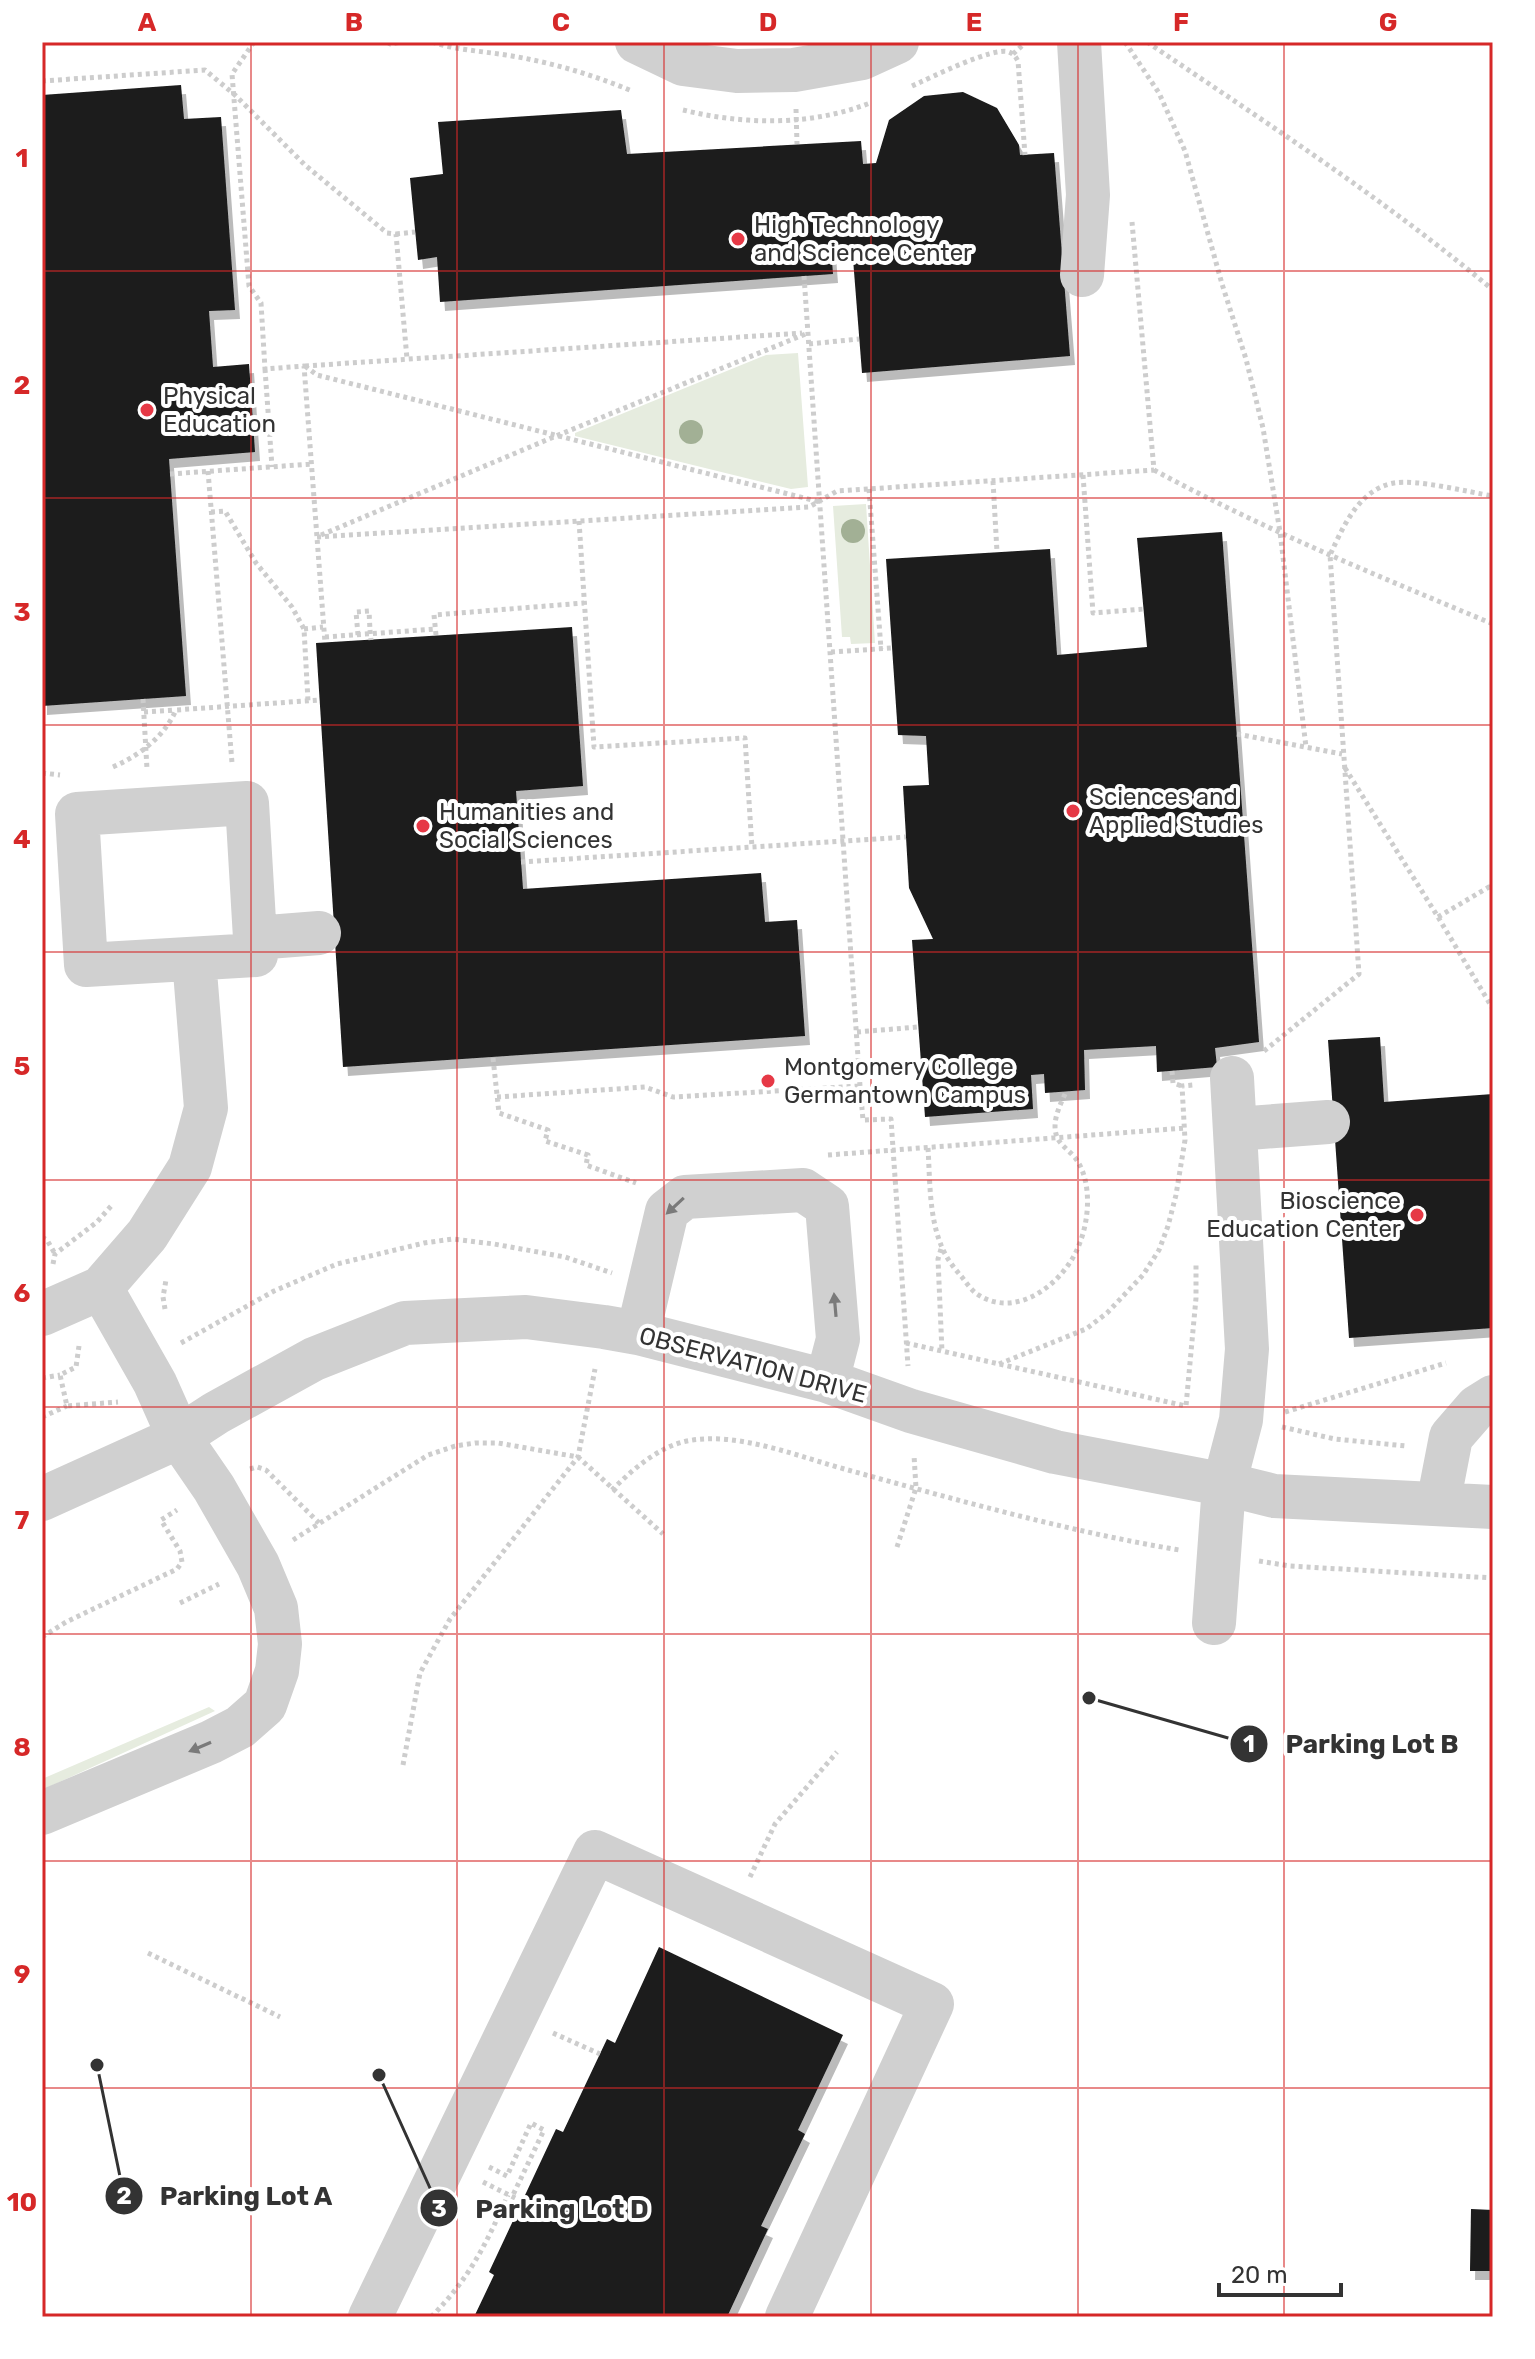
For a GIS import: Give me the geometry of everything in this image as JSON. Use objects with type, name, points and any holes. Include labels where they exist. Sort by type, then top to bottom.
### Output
[{"type":"street","points":[[637,42],[683,64],[737,71],[794,70],[862,58],[897,42]]},
{"type":"street","points":[[1079,42],[1088,195],[1082,275]]},
{"type":"street","points":[[236,803],[247,803],[256,955],[86,965],[77,814],[236,803]]},
{"type":"street","points":[[255,938],[319,933]]},
{"type":"street","points":[[42,1314],[101,1288],[147,1235],[190,1167],[206,1108],[194,959]]},
{"type":"street","points":[[1214,1623],[1224,1485],[1241,1420],[1247,1349],[1232,1078]]},
{"type":"street","points":[[1236,1129],[1328,1122]]},
{"type":"street","points":[[638,1333],[667,1211],[685,1197],[803,1190],[827,1206],[838,1339],[827,1381]]},
{"type":"street","points":[[42,1813],[240,1727],[265,1705],[277,1671],[280,1644],[276,1608],[251,1552],[214,1488],[179,1437],[155,1383],[101,1288]]},
{"type":"street","name":"OBSERVATION DRIVE","points":[[42,1499],[179,1437],[314,1359],[405,1323],[526,1317],[638,1333],[827,1381],[911,1411],[1055,1452],[1274,1496],[1493,1507]]},
{"type":"street","points":[[1438,1504],[1451,1437],[1477,1407],[1493,1397]]},
{"type":"street","points":[[370,2317],[595,1852],[932,2004],[787,2317]]},
{"type":"path","points":[[254,42],[232,74],[249,286],[261,303],[272,467]]},
{"type":"path","points":[[387,42],[402,42]]},
{"type":"path","points":[[1013,54],[1026,42]]},
{"type":"path","points":[[1125,42],[1159,93],[1185,151],[1246,359],[1263,428],[1280,532],[1306,747]]},
{"type":"path","points":[[1147,42],[1354,181],[1493,290]]},
{"type":"path","points":[[42,81],[205,70],[316,174],[387,233],[415,232]]},
{"type":"path","points":[[1131,216],[1154,470]]},
{"type":"path","points":[[396,234],[407,359]]},
{"type":"path","points":[[804,276],[863,1120],[891,1119],[916,1488],[897,1547]]},
{"type":"path","points":[[265,369],[808,333]]},
{"type":"path","points":[[317,537],[808,333]]},
{"type":"path","points":[[808,344],[859,339]]},
{"type":"path","points":[[304,366],[317,375],[820,502]]},
{"type":"path","points":[[304,366],[324,640],[358,635],[435,632],[434,615],[584,603]]},
{"type":"path","points":[[170,474],[312,464]]},
{"type":"path","points":[[317,537],[809,507],[837,491],[1154,470],[1220,505],[1330,555],[1493,624]]},
{"type":"path","points":[[208,471],[236,803]]},
{"type":"path","points":[[1083,475],[1093,613],[1144,609]]},
{"type":"path","points":[[993,481],[997,552]]},
{"type":"path","points":[[1232,1078],[1359,974],[1330,555],[1351,513],[1371,493],[1393,483],[1493,496]]},
{"type":"path","points":[[869,489],[881,649]]},
{"type":"path","points":[[211,512],[225,511],[256,563],[292,607],[304,629],[308,701]]},
{"type":"path","points":[[579,521],[594,747],[745,738],[752,848]]},
{"type":"path","points":[[358,635],[356,612],[369,611],[371,640]]},
{"type":"path","points":[[304,629],[323,627]]},
{"type":"path","points":[[831,652],[892,648]]},
{"type":"path","points":[[143,699],[150,810]]},
{"type":"path","points":[[144,712],[319,700]]},
{"type":"path","points":[[145,748],[162,733],[176,710]]},
{"type":"path","points":[[1237,734],[1342,754]]},
{"type":"path","points":[[1343,766],[1493,1009]]},
{"type":"path","points":[[521,862],[906,837]]},
{"type":"path","points":[[1438,917],[1489,887],[1493,888]]},
{"type":"path","points":[[857,1032],[918,1027]]},
{"type":"path","points":[[493,1058],[499,1113],[548,1130],[545,1141],[588,1155],[586,1165],[641,1185]]},
{"type":"path","points":[[1172,1071],[1173,1083],[1182,1086]]},
{"type":"path","points":[[497,1097],[645,1087],[673,1097],[860,1086]]},
{"type":"path","points":[[928,1148],[932,1217],[941,1248],[955,1270],[977,1294],[999,1303],[1023,1301],[1046,1290],[1067,1268],[1085,1226],[1088,1201],[1084,1177],[1077,1160],[1057,1138],[1056,1115],[1066,1092]]},
{"type":"path","points":[[999,1364],[1086,1329],[1124,1297],[1143,1275],[1159,1250],[1168,1226],[1184,1155],[1183,1103]]},
{"type":"path","points":[[1057,1138],[1185,1128]]},
{"type":"path","points":[[55,1272],[55,1254],[97,1222],[116,1200]]},
{"type":"path","points":[[42,1237],[55,1254]]},
{"type":"path","points":[[174,1333],[181,1344],[274,1291],[337,1264],[453,1239],[565,1257],[613,1273]]},
{"type":"path","points":[[941,1248],[938,1259],[942,1352]]},
{"type":"path","points":[[906,1343],[1186,1406],[1196,1298],[1196,1257]]},
{"type":"path","points":[[167,1275],[163,1297],[167,1322]]},
{"type":"path","points":[[42,1378],[60,1375],[76,1367],[79,1346]]},
{"type":"path","points":[[1281,1413],[1446,1363]]},
{"type":"path","points":[[60,1375],[67,1406]]},
{"type":"path","points":[[42,1417],[67,1406],[128,1401]]},
{"type":"path","points":[[1281,1426],[1335,1439],[1411,1446]]},
{"type":"path","points":[[612,1490],[641,1462],[685,1441],[718,1438],[774,1449],[1047,1524],[1192,1553]]},
{"type":"path","points":[[285,1545],[428,1455],[455,1446],[498,1443],[578,1457],[663,1534]]},
{"type":"path","points":[[403,1765],[420,1673],[450,1619],[578,1457]]},
{"type":"path","points":[[249,1469],[257,1467],[266,1470],[319,1523]]},
{"type":"path","points":[[42,1637],[66,1622],[177,1569],[182,1562],[180,1551],[161,1520]]},
{"type":"path","points":[[1258,1561],[1290,1566],[1493,1578]]},
{"type":"path","points":[[180,1603],[227,1580]]},
{"type":"path","points":[[732,1914],[775,1824],[837,1752]]},
{"type":"path","points":[[148,1953],[280,2017]]},
{"type":"path","points":[[543,2028],[600,2054]]},
{"type":"path","points":[[431,2317],[445,2304],[480,2256],[544,2130],[531,2123],[507,2176],[481,2164]]},
{"type":"path","points":[[484,2183],[521,2201]]},
{"type":"shaded area","points":[[798,353],[808,487],[791,489],[575,436],[575,433],[766,355]]},
{"type":"shaded area","points":[[866,504],[875,643],[851,644],[850,637],[842,637],[833,506]]},
{"type":"shaded area","points":[[209,1707],[215,1711],[42,1790],[42,1779]]},
{"type":"building","name":"Physical Education","points":[[181,85],[184,119],[221,117],[235,310],[209,311],[213,367],[249,364],[255,452],[169,459],[186,696],[42,706],[42,95]]},
{"type":"building","name":"High Technology and Science Center","points":[[963,92],[997,108],[1019,145],[1020,155],[1054,153],[1070,356],[862,373],[852,246],[831,248],[833,274],[440,302],[437,257],[418,260],[410,178],[443,174],[438,122],[621,110],[627,154],[861,141],[863,164],[876,163],[889,120],[924,96]]},
{"type":"building","name":"Sciences and Applied Studies","points":[[1222,532],[1259,1042],[1215,1048],[1217,1067],[1157,1072],[1156,1046],[1084,1050],[1085,1090],[1045,1093],[1044,1074],[1031,1075],[1033,1109],[925,1117],[912,940],[933,939],[909,888],[903,786],[929,785],[926,736],[898,735],[886,559],[1050,549],[1057,655],[1147,647],[1137,538]]},
{"type":"building","name":"Humanities and Social Sciences","points":[[572,627],[583,786],[516,791],[523,889],[761,873],[765,922],[797,920],[805,1036],[343,1067],[316,643]]},
{"type":"building","name":"Bioscience Education Center","points":[[1380,1037],[1384,1102],[1493,1094],[1493,1328],[1349,1338],[1328,1040]]},
{"type":"building","points":[[659,1947],[843,2035],[798,2130],[805,2134],[761,2226],[768,2229],[727,2317],[474,2317],[494,2275],[489,2272],[556,2129],[563,2132],[607,2039],[615,2043]]},
{"type":"building","points":[[1471,2209],[1493,2210],[1493,2271],[1470,2271]]},
{"type":"place","name":"High Technology and Science Center","points":[[738,239]]},
{"type":"place","name":"Physical Education","points":[[147,410]]},
{"type":"place","name":"Sciences and Applied Studies","points":[[1073,811]]},
{"type":"place","name":"Humanities and Social Sciences","points":[[423,826]]},
{"type":"place","name":"Montgomery College Germantown Campus","points":[[768,1081]]},
{"type":"place","name":"Bioscience Education Center","points":[[1417,1215]]},
{"type":"place","name":"Parking Lot B","points":[[1089,1698]]},
{"type":"place","name":"Parking Lot A","points":[[97,2065]]},
{"type":"place","name":"Parking Lot D","points":[[379,2075]]}]
